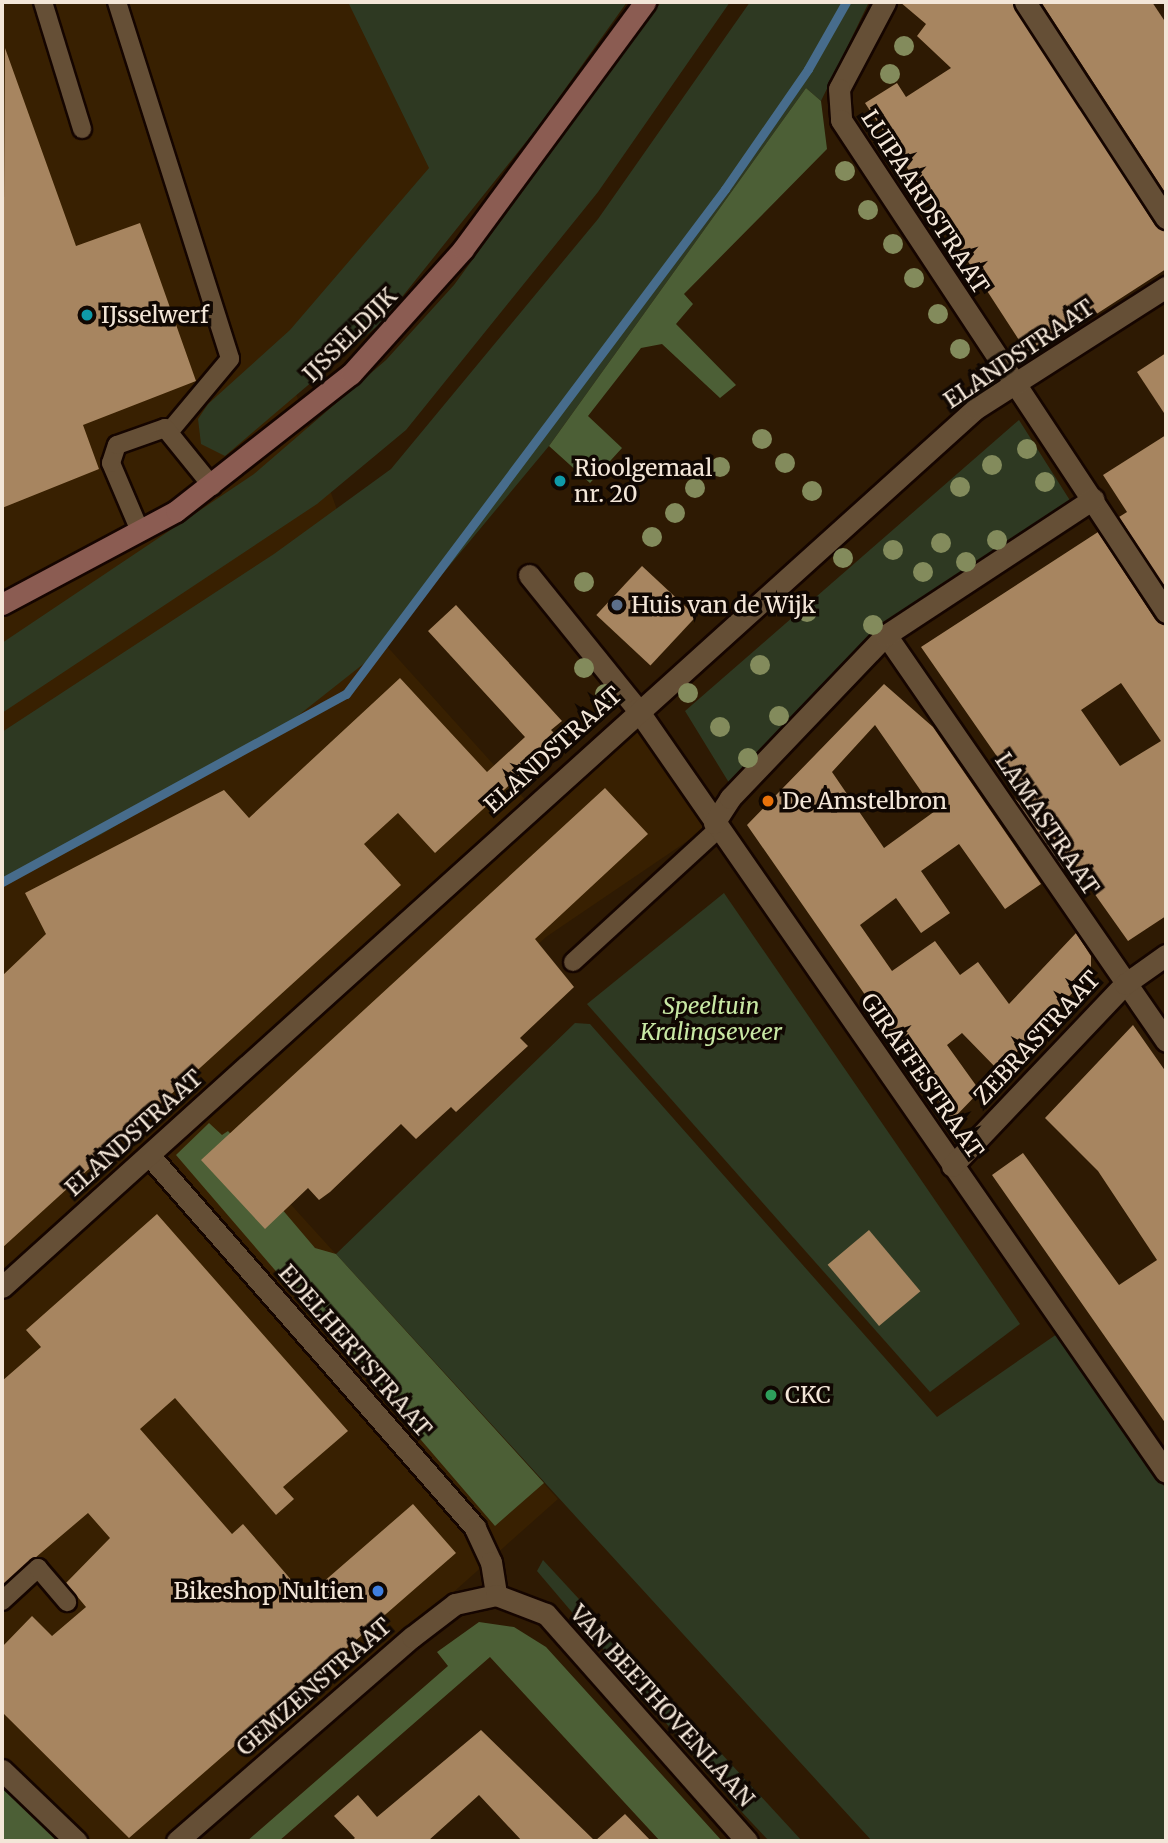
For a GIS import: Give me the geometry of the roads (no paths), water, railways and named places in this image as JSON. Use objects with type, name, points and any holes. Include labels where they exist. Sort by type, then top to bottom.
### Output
[{"type":"street","name":"IJSSELDIJK","points":[[2,604],[140,531],[212,486],[310,411],[404,321],[540,149],[645,2]]},
{"type":"street","name":"LUIPAARDSTRAAT","points":[[885,2],[839,89],[841,120],[1014,386],[1093,499],[1166,612]]},
{"type":"street","points":[[1026,2],[1166,218]]},
{"type":"street","name":"ELANDSTRAAT","points":[[2,1287],[637,709],[975,409],[1166,287]]},
{"type":"street","points":[[716,826],[730,798],[886,635],[1093,499]]},
{"type":"street","name":"GIRAFFESTRAAT","points":[[529,575],[637,709],[1166,1472]]},
{"type":"street","name":"LAMASTRAAT","points":[[886,635],[1166,1041]]},
{"type":"street","name":"ZEBRASTRAAT","points":[[952,1166],[1125,984],[1166,955]]},
{"type":"street","name":"EDELHERTSTRAAT","points":[[149,1156],[475,1528],[491,1562],[496,1595]]},
{"type":"street","name":"GEMZENSTRAAT","points":[[177,1841],[412,1637],[455,1604],[496,1595]]},
{"type":"street","name":"VAN BEETHOVENLAAN","points":[[496,1595],[546,1614],[747,1841]]},
{"type":"street","points":[[2,1770],[76,1841]]},
{"type":"lane","points":[[43,2],[82,129]]},
{"type":"lane","points":[[117,2],[230,359],[169,432]]},
{"type":"lane","points":[[140,531],[112,455],[117,445],[153,430],[169,432],[212,486]]},
{"type":"lane","points":[[573,962],[716,826]]},
{"type":"lane","points":[[2,1601],[38,1568],[67,1602]]},
{"type":"waterway","points":[[2,882],[346,694],[725,189],[808,69],[846,2]]},
{"type":"place","name":"IJsselwerf","points":[[87,315]]},
{"type":"place","name":"Rioolgemaal nr. 20","points":[[560,481]]},
{"type":"place","name":"Huis van de Wijk","points":[[617,605]]},
{"type":"place","name":"De Amstelbron","points":[[768,801]]},
{"type":"place","name":"CKC","points":[[771,1395]]},
{"type":"place","name":"Bikeshop Nultien","points":[[378,1591]]},
{"type":"park label","name":"Speeltuin Kralingseveer","points":[[711,1019]]}]
